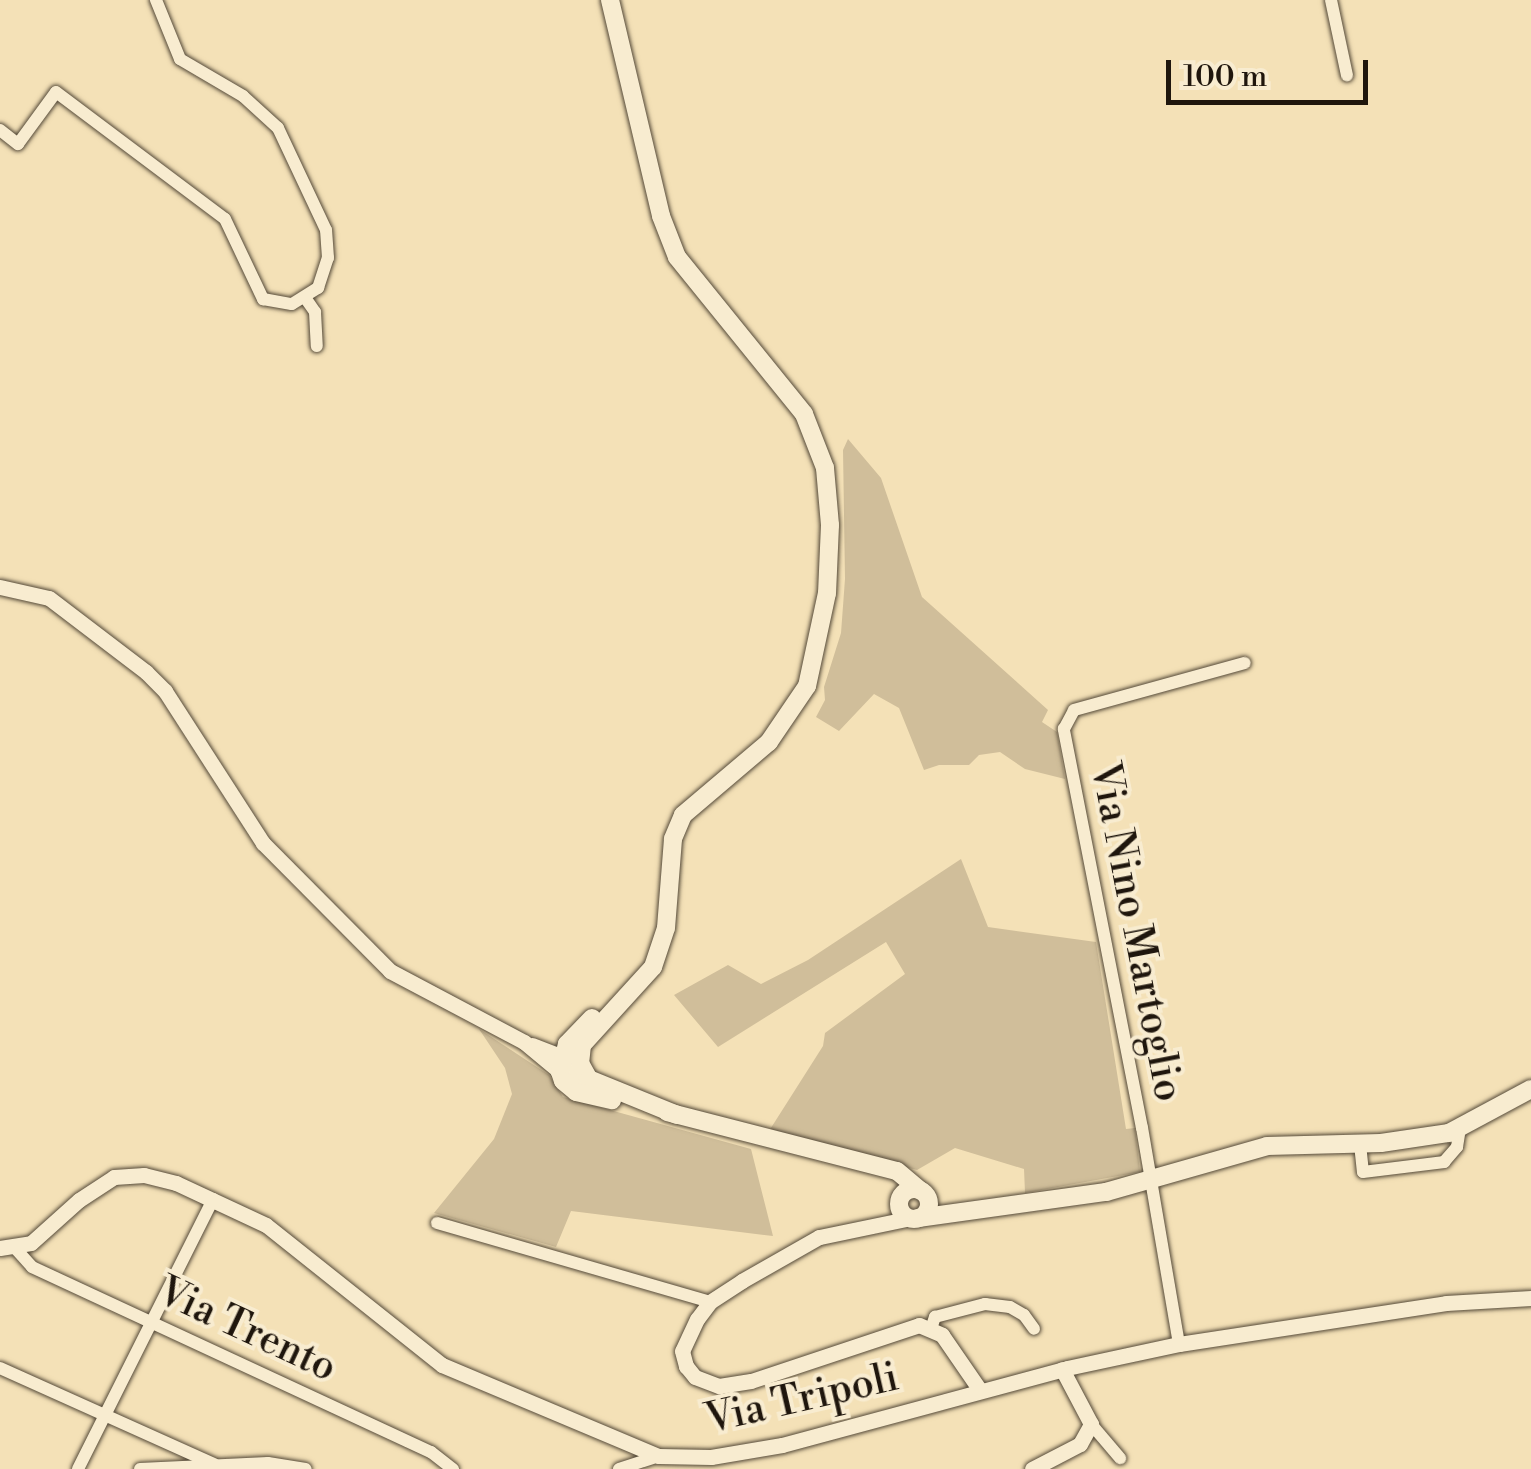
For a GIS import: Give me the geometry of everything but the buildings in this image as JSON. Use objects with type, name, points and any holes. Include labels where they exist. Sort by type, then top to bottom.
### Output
[{"type":"main road","points":[[610,0],[661,216],[678,257],[804,414],[825,468],[830,539],[820,636],[806,686],[768,742],[690,806],[678,824],[663,939],[653,966],[588,1036],[580,1063],[596,1084],[677,1115]]},
{"type":"main road","points":[[630,995],[585,1023],[561,1064],[563,1082],[576,1092],[905,1175],[928,1210],[915,1218]]},
{"type":"main road","points":[[918,1196],[900,1209],[915,1218],[1106,1192],[1267,1146],[1414,1140],[1460,1129],[1531,1089]]},
{"type":"main road","points":[[918,1196],[939,1208],[978,1209]]},
{"type":"street","points":[[0,130],[18,144],[56,92],[225,219],[263,299],[292,304],[318,288],[328,258],[326,230],[314,195],[269,116],[180,59],[156,0]]},
{"type":"street","points":[[1332,0],[1347,74]]},
{"type":"street","points":[[306,298],[316,312],[317,346]]},
{"type":"street","points":[[0,586],[49,598],[146,672],[165,691],[263,843],[390,972],[524,1042],[561,1064],[588,1088],[652,1104]]},
{"type":"street","name":"Via Nino Martoglio","points":[[1179,1344],[1064,729],[1074,710],[1245,662]]},
{"type":"street","points":[[1360,1144],[1362,1172],[1444,1162],[1457,1147],[1460,1129]]},
{"type":"street","name":"Via Tripoli","points":[[8,1248],[31,1243],[105,1181],[124,1174],[176,1183],[266,1226],[442,1365],[659,1456],[710,1457],[782,1445],[1062,1369],[1179,1344],[1446,1303],[1531,1298]]},
{"type":"street","points":[[78,1469],[213,1199]]},
{"type":"street","points":[[915,1218],[818,1237],[710,1302],[682,1351],[695,1377],[719,1386],[751,1381],[911,1325],[931,1328],[952,1346],[980,1390]]},
{"type":"street","points":[[437,1223],[710,1302]]},
{"type":"street","name":"Via Trento","points":[[8,1248],[32,1267],[431,1452],[454,1469]]},
{"type":"street","points":[[931,1328],[935,1317],[985,1304],[1010,1307],[1034,1329]]},
{"type":"street","points":[[0,1368],[214,1464]]},
{"type":"street","points":[[1062,1369],[1091,1424],[1120,1458]]},
{"type":"street","points":[[1032,1469],[1080,1444],[1091,1424]]},
{"type":"street","points":[[619,1469],[659,1456]]},
{"type":"street","points":[[140,1469],[268,1462],[306,1469]]},
{"type":"shaded area","points":[[848,439],[881,478],[922,597],[1048,710],[1042,722],[1057,732],[1065,779],[1025,769],[1000,752],[979,755],[969,765],[939,765],[924,770],[899,708],[874,694],[839,731],[816,717],[825,700],[824,687],[841,633],[845,579],[843,450]]},
{"type":"shaded area","points":[[961,859],[988,927],[1096,942],[1126,1129],[1135,1128],[1140,1172],[1025,1193],[1024,1169],[955,1148],[917,1170],[769,1131],[823,1046],[825,1033],[905,974],[886,942],[718,1047],[674,995],[728,965],[761,984],[808,960]]},
{"type":"shaded area","points":[[479,1029],[549,1075],[563,1097],[751,1149],[773,1236],[571,1211],[556,1247],[434,1213],[494,1139],[512,1094],[505,1068]]}]
